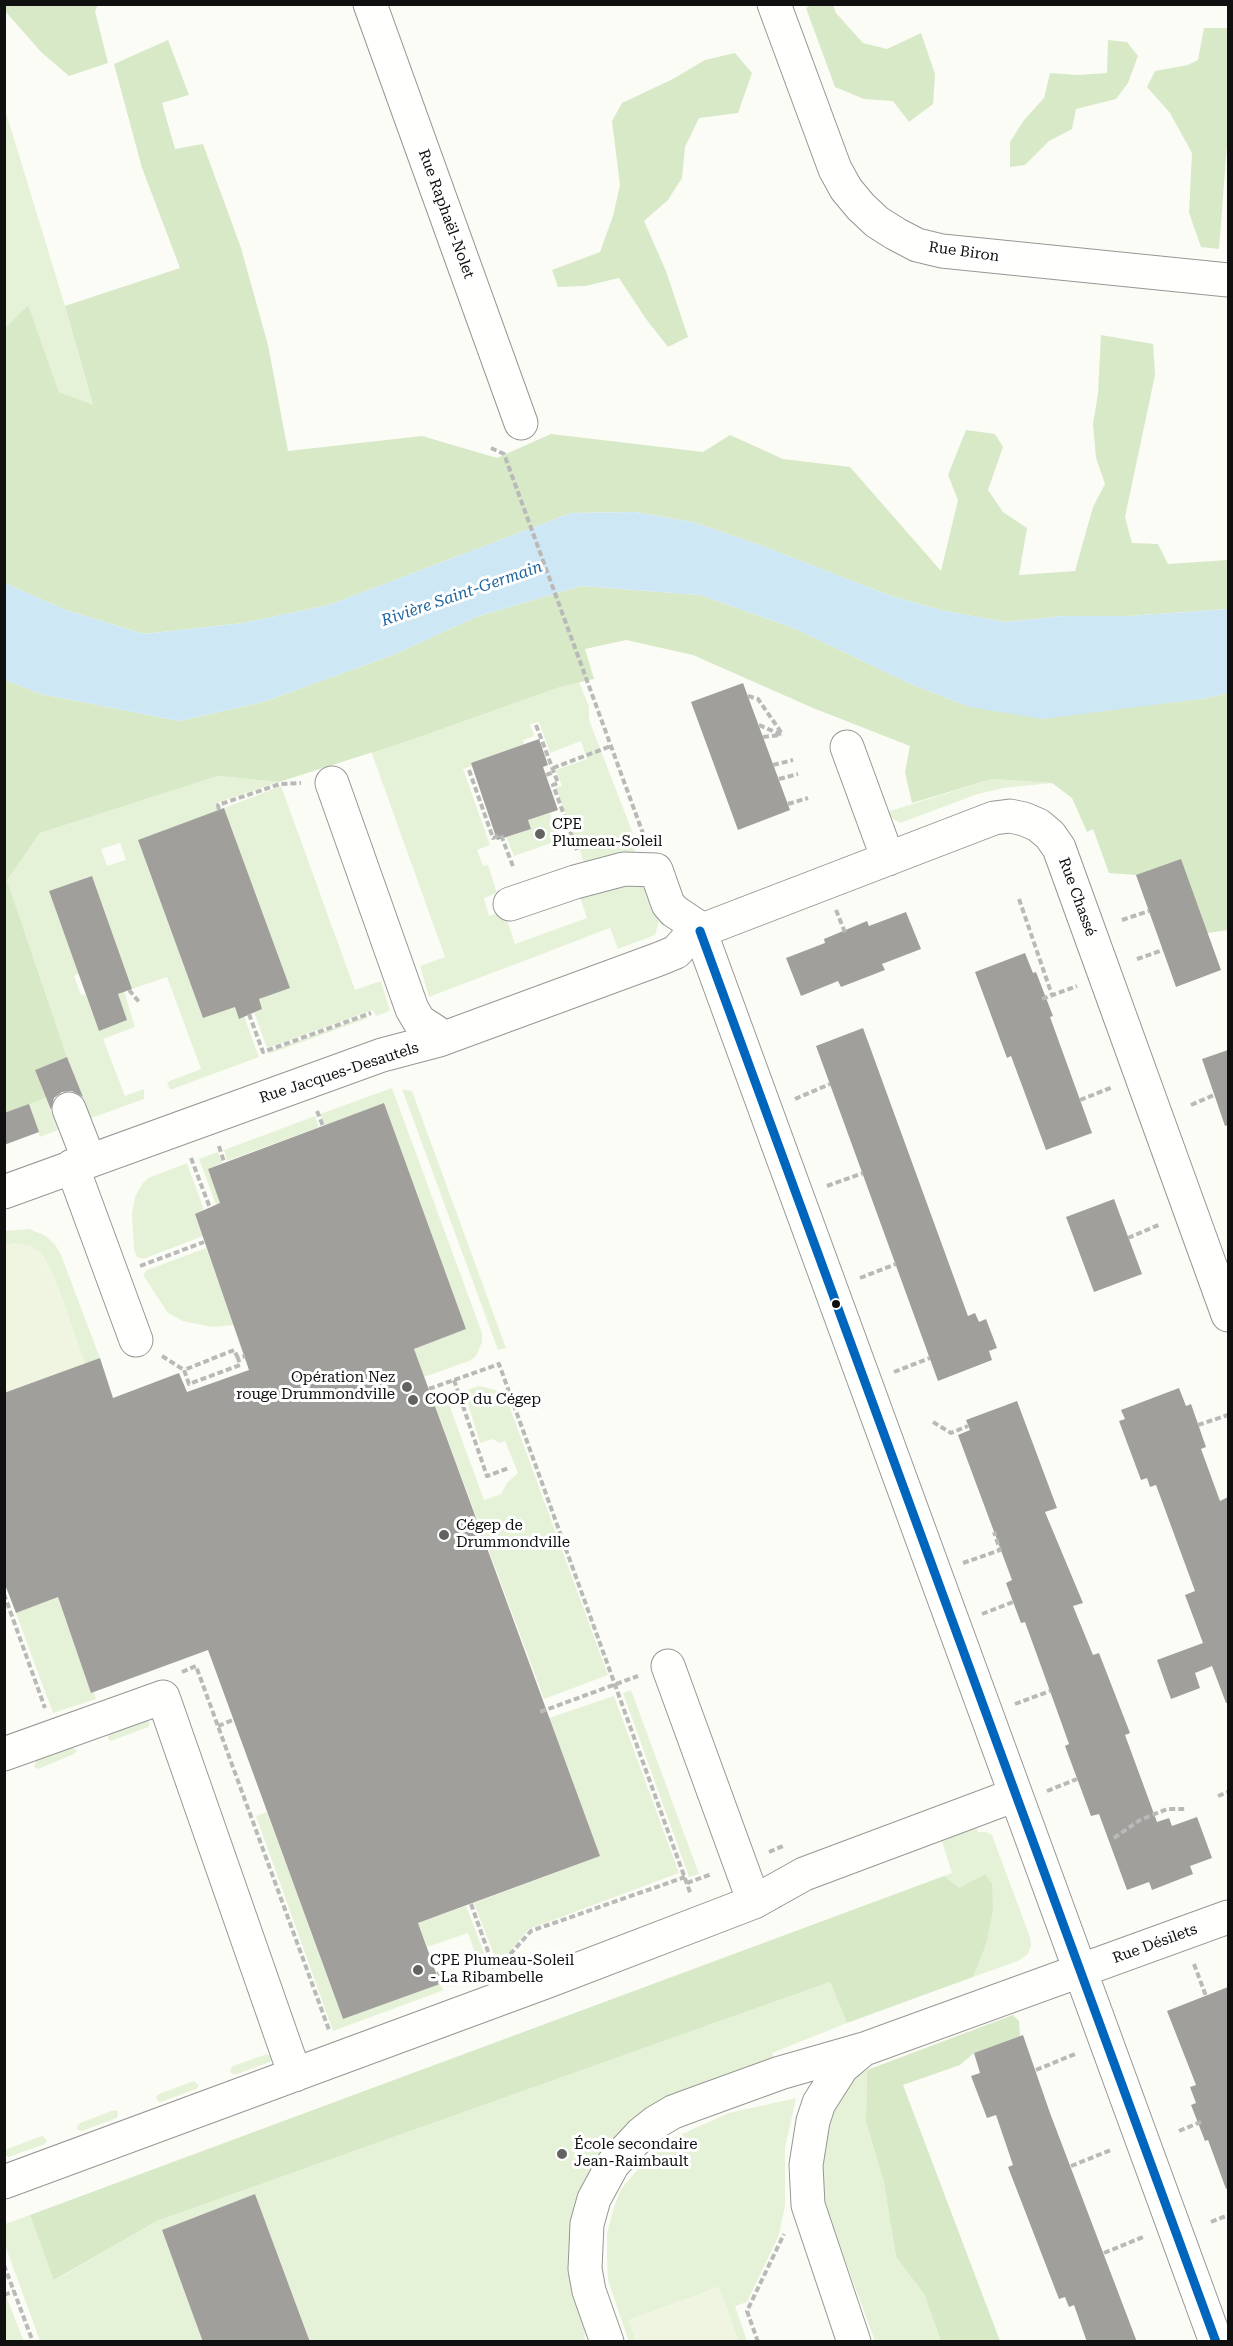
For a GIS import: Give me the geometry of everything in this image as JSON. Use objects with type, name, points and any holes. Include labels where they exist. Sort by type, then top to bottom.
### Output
[{"type":"street","name":"Rue Raphaël-Nolet","points":[[370,4],[521,423]]},
{"type":"street","name":"Rue Biron","points":[[774,4],[835,169],[846,189],[861,207],[877,222],[896,234],[917,244],[942,251],[1228,280]]},
{"type":"street","points":[[847,747],[888,859]]},
{"type":"street","points":[[332,783],[412,1009],[419,1021],[436,1032],[439,1040]]},
{"type":"street","name":"Rue Chassé","points":[[700,931],[994,818],[1010,816],[1038,825],[1050,835],[1059,848],[1228,1315]]},
{"type":"street","points":[[510,904],[575,882],[624,869],[656,870],[668,904],[700,931],[1031,1793],[1080,1971],[1216,2342]]},
{"type":"street","name":"Rue Jacques-Desautels","points":[[4,1192],[382,1055],[439,1040],[676,952],[691,935],[700,931]]},
{"type":"street","points":[[69,1109],[81,1163],[136,1340]]},
{"type":"street","points":[[668,1666],[754,1902]]},
{"type":"street","points":[[7,1747],[163,1697],[295,2074]]},
{"type":"street","points":[[4,2181],[754,1902],[804,1874],[1031,1793]]},
{"type":"street","name":"Rue Désilets","points":[[867,2048],[1228,1917]]},
{"type":"street","points":[[607,2342],[589,2291],[585,2269],[587,2224],[594,2199],[603,2180],[627,2147],[656,2122],[673,2112],[780,2073],[867,2048]]},
{"type":"street","points":[[854,2342],[808,2205],[806,2164],[810,2131],[819,2103],[842,2067],[867,2048]]},
{"type":"path","points":[[491,448],[504,454],[656,870]]},
{"type":"path","points":[[748,696],[758,699],[783,735]]},
{"type":"path","points":[[536,724],[554,770],[558,783],[553,786],[577,851]]},
{"type":"path","points":[[759,725],[783,735]]},
{"type":"path","points":[[763,737],[783,735]]},
{"type":"path","points":[[546,775],[611,746]]},
{"type":"path","points":[[773,765],[793,760]]},
{"type":"path","points":[[469,770],[493,838],[500,832],[510,858]]},
{"type":"path","points":[[778,779],[798,774]]},
{"type":"path","points":[[219,810],[219,805],[280,784]]},
{"type":"path","points":[[788,804],[808,798]]},
{"type":"path","points":[[1019,899],[1052,995]]},
{"type":"path","points":[[836,908],[846,935]]},
{"type":"path","points":[[1122,920],[1149,911]]},
{"type":"path","points":[[1137,959],[1163,950]]},
{"type":"path","points":[[1042,999],[1077,986]]},
{"type":"path","points":[[129,990],[140,1002]]},
{"type":"path","points":[[249,1014],[263,1052],[371,1013]]},
{"type":"path","points":[[794,1099],[830,1084]]},
{"type":"path","points":[[1080,1100],[1113,1087]]},
{"type":"path","points":[[1191,1105],[1214,1095]]},
{"type":"path","points":[[318,1115],[323,1126]]},
{"type":"path","points":[[220,1149],[225,1162]]},
{"type":"path","points":[[192,1161],[210,1208]]},
{"type":"path","points":[[825,1186],[863,1173]]},
{"type":"path","points":[[1128,1238],[1162,1224]]},
{"type":"path","points":[[140,1266],[204,1242]]},
{"type":"path","points":[[858,1278],[896,1264]]},
{"type":"path","points":[[234,1350],[238,1358],[240,1365],[189,1384],[184,1370],[234,1350]]},
{"type":"path","points":[[238,1358],[245,1356]]},
{"type":"path","points":[[893,1373],[930,1358]]},
{"type":"path","points":[[429,1389],[499,1364],[692,1896]]},
{"type":"path","points":[[454,1380],[487,1476],[509,1468]]},
{"type":"path","points":[[1198,1425],[1228,1415]]},
{"type":"path","points":[[933,1422],[951,1433],[968,1426]]},
{"type":"path","points":[[963,1563],[1000,1550],[994,1532]]},
{"type":"path","points":[[4,1594],[46,1710]]},
{"type":"path","points":[[982,1614],[1013,1602]]},
{"type":"path","points":[[177,1673],[196,1666],[331,2036]]},
{"type":"path","points":[[540,1712],[628,1680]]},
{"type":"path","points":[[1014,1704],[1050,1691]]},
{"type":"path","points":[[218,1726],[233,1720]]},
{"type":"path","points":[[1031,1793],[1077,1779]]},
{"type":"path","points":[[1218,1796],[1228,1792]]},
{"type":"path","points":[[1114,1838],[1140,1820],[1167,1809],[1186,1809]]},
{"type":"path","points":[[1161,1812],[1162,1821]]},
{"type":"path","points":[[1140,1820],[1145,1827]]},
{"type":"path","points":[[482,1969],[506,1960],[531,1932],[685,1877]]},
{"type":"path","points":[[687,1883],[701,1878]]},
{"type":"path","points":[[471,1904],[493,1965]]},
{"type":"path","points":[[1194,1964],[1206,1996]]},
{"type":"path","points":[[437,1974],[440,1973],[451,1988],[456,1982]]},
{"type":"path","points":[[1036,2070],[1075,2054]]},
{"type":"path","points":[[1179,2130],[1203,2121]]},
{"type":"path","points":[[1071,2166],[1111,2150]]},
{"type":"path","points":[[1211,2222],[1228,2215]]},
{"type":"path","points":[[1104,2253],[1143,2237]]},
{"type":"path","points":[[4,2265],[33,2342]]},
{"type":"path","points":[[4,2295],[14,2291]]},
{"type":"green space","points":[[5,4],[98,5],[95,11],[108,63],[69,76],[41,52],[5,11]]},
{"type":"green space","points":[[811,5],[833,5],[836,13],[863,43],[887,49],[921,33],[935,74],[933,104],[909,122],[893,101],[864,99],[835,87],[806,8]]},
{"type":"green space","points":[[1204,28],[1228,28],[1228,132],[1219,249],[1201,247],[1189,213],[1192,153],[1170,113],[1147,87],[1155,71],[1188,65],[1198,60]]},
{"type":"green space","points":[[168,40],[189,95],[162,103],[175,149],[203,144],[241,248],[268,345],[288,451],[422,436],[497,458],[551,434],[703,452],[730,435],[783,459],[850,467],[941,571],[958,500],[948,475],[966,430],[995,434],[1003,447],[988,490],[1003,512],[1027,528],[1019,575],[1075,571],[1093,507],[1105,484],[1096,458],[1093,424],[1098,394],[1101,335],[1153,344],[1155,375],[1125,517],[1132,543],[1158,544],[1168,564],[1228,560],[1228,609],[1128,616],[1063,616],[1005,622],[945,611],[891,596],[763,546],[693,522],[635,512],[571,513],[329,605],[243,623],[144,634],[66,610],[5,583],[5,328],[28,305],[59,392],[93,405],[65,306],[180,268],[142,168],[114,64]]},
{"type":"green space","points":[[1108,40],[1127,42],[1138,56],[1128,83],[1116,99],[1076,109],[1072,129],[1049,141],[1025,165],[1010,167],[1010,142],[1024,120],[1044,98],[1050,73],[1078,75],[1107,73]]},
{"type":"green space","points":[[735,53],[752,73],[738,113],[699,118],[685,147],[682,178],[668,200],[644,221],[666,271],[688,337],[668,347],[619,278],[585,286],[558,287],[552,270],[600,252],[613,216],[620,185],[612,121],[622,103],[673,79],[705,60]]},
{"type":"green space","points":[[4,106],[93,406],[59,392],[28,306],[5,328]]},
{"type":"green space","points":[[581,586],[700,595],[796,629],[908,683],[970,707],[1130,707],[1207,698],[1228,693],[1228,930],[1208,933],[1136,875],[1109,873],[1093,829],[1087,832],[1072,798],[1052,783],[992,779],[912,803],[905,772],[910,746],[813,708],[693,655],[626,640],[585,649],[594,679],[560,687],[414,739],[279,782],[218,776],[40,833],[7,880],[67,1057],[35,1070],[46,1098],[5,1113],[5,680],[41,694],[179,721],[263,702],[393,655],[476,617]]},
{"type":"green space","points":[[579,682],[589,706],[589,720],[637,844],[635,850],[629,856],[621,855],[584,862],[556,788],[562,786],[556,770],[587,759],[581,741],[550,753],[539,722],[530,724],[534,736],[523,740],[524,745],[471,763],[472,766],[463,769],[490,845],[477,850],[483,866],[488,865],[497,893],[484,898],[489,916],[504,911],[515,944],[587,918],[579,894],[633,881],[653,891],[661,914],[655,935],[618,949],[610,928],[429,997],[420,966],[445,957],[371,751],[414,739]]},
{"type":"green space","points":[[218,776],[279,782],[216,803],[217,811],[138,840],[203,1018],[235,1007],[239,1018],[244,1016],[259,1057],[170,1090],[167,1082],[201,1069],[167,977],[132,989],[92,876],[49,891],[79,973],[74,976],[81,995],[85,994],[99,1030],[127,1020],[118,994],[124,991],[135,1027],[103,1039],[125,1096],[144,1089],[144,1099],[91,1118],[67,1057],[7,880],[40,833]],"holes":[[[120,843],[126,860],[107,866],[101,849]]]},
{"type":"green space","points":[[992,779],[1052,783],[1003,788],[978,794],[900,823],[884,813]]},
{"type":"green space","points":[[281,786],[355,990],[381,981],[390,1011],[376,1016],[373,1010],[267,1048],[254,1012],[262,1009],[259,999],[289,987],[224,808]]},
{"type":"green space","points":[[550,813],[560,840],[514,856],[506,837],[531,829],[528,820]]},
{"type":"green space","points":[[367,1016],[368,1018],[269,1054],[268,1052]]},
{"type":"green space","points":[[392,1088],[482,1333],[482,1342],[476,1356],[469,1361],[424,1377],[414,1349],[466,1329],[384,1104],[325,1125],[320,1114]]},
{"type":"green space","points":[[402,1089],[412,1091],[506,1348],[498,1350]]},
{"type":"green space","points":[[46,1098],[58,1130],[40,1137],[29,1104]]},
{"type":"green space","points":[[315,1116],[319,1127],[227,1161],[224,1150]]},
{"type":"green space","points":[[218,1152],[222,1163],[208,1169],[221,1203],[216,1205],[199,1159]]},
{"type":"green space","points":[[187,1163],[204,1210],[195,1215],[203,1236],[143,1259],[137,1257],[134,1249],[132,1213],[135,1197],[148,1178]]},
{"type":"green space","points":[[29,1229],[46,1236],[61,1255],[100,1358],[85,1364],[55,1279],[42,1254],[30,1246],[14,1243],[5,1246],[4,1231]]},
{"type":"green space","points":[[14,1243],[30,1246],[42,1254],[55,1279],[85,1364],[5,1393],[5,1246]]},
{"type":"green space","points":[[206,1248],[234,1325],[212,1327],[183,1321],[168,1313],[143,1275],[147,1270]]},
{"type":"green space","points":[[479,1386],[496,1390],[507,1400],[608,1675],[544,1699],[434,1403],[447,1399],[484,1500],[501,1494],[507,1483],[518,1473],[505,1441],[500,1443],[492,1439],[480,1443],[464,1391]]},
{"type":"green space","points":[[58,1597],[91,1692],[94,1692],[96,1699],[53,1713],[16,1613]]},
{"type":"green space","points":[[631,1690],[699,1874],[689,1877],[623,1693]]},
{"type":"green space","points":[[614,1696],[679,1873],[529,1929],[504,1958],[496,1960],[474,1903],[600,1856],[549,1718]]},
{"type":"green space","points":[[145,1719],[150,1723],[148,1727],[111,1741],[108,1739],[111,1732]]},
{"type":"green space","points":[[72,1746],[77,1751],[74,1754],[38,1769],[34,1767],[37,1759]]},
{"type":"green space","points":[[267,1812],[343,2019],[440,1984],[444,1990],[333,2031],[256,1816]]},
{"type":"green space","points":[[976,1826],[978,1832],[992,1835],[1030,1937],[1031,1946],[1028,1954],[1018,1961],[973,1977],[986,1945],[984,1874],[959,1889],[944,1876],[952,1873],[941,1839]]},
{"type":"green space","points":[[985,1874],[992,1884],[993,1910],[986,1945],[973,1977],[847,2023],[830,1982],[157,2221],[54,2280],[30,2215],[944,1876],[959,1888]]},
{"type":"green space","points":[[466,1906],[488,1963],[480,1966],[468,1933],[427,1947],[418,1923]]},
{"type":"green space","points":[[830,1982],[847,2023],[772,2053],[774,2060],[622,2133],[584,2323],[585,2341],[310,2341],[255,2194],[162,2230],[203,2341],[40,2341],[5,2245],[5,2224],[30,2215],[55,2280],[157,2221]]},
{"type":"green space","points":[[1013,2015],[1019,2021],[1020,2036],[974,2053],[960,2065],[903,2085],[1000,2341],[941,2341],[924,2294],[896,2257],[884,2183],[866,2122],[867,2070]]},
{"type":"green space","points":[[267,2054],[272,2058],[270,2062],[235,2075],[231,2073],[233,2066]]},
{"type":"green space","points":[[867,2070],[866,2122],[884,2183],[896,2257],[924,2294],[941,2341],[875,2341],[821,2195],[820,2173],[827,2116],[854,2076]]},
{"type":"green space","points":[[194,2081],[199,2085],[196,2089],[161,2102],[156,2097],[159,2094]]},
{"type":"green space","points":[[796,2098],[785,2148],[785,2206],[779,2235],[747,2302],[735,2306],[747,2341],[738,2341],[719,2287],[629,2320],[636,2341],[629,2342],[608,2280],[607,2233],[621,2189],[652,2153],[671,2139],[729,2113]]},
{"type":"green space","points":[[114,2110],[118,2111],[117,2118],[82,2131],[78,2130],[77,2126],[80,2123]]},
{"type":"green space","points":[[42,2136],[47,2140],[45,2144],[9,2157],[6,2156],[7,2149]]},
{"type":"green space","points":[[719,2287],[738,2341],[636,2341],[628,2320]]},
{"type":"green space","points":[[5,2289],[9,2304],[24,2341],[5,2341]]},
{"type":"water","name":"Rivière Saint-Germain","points":[[635,512],[693,522],[763,546],[891,596],[945,611],[1005,622],[1063,616],[1128,616],[1228,609],[1228,693],[1207,698],[1043,719],[970,707],[908,683],[796,629],[700,595],[581,586],[476,617],[393,655],[263,702],[179,721],[41,694],[5,680],[5,583],[66,610],[144,634],[243,623],[329,605],[571,513]]},
{"type":"building","points":[[743,683],[790,810],[738,830],[691,702]]},
{"type":"building","points":[[539,739],[548,765],[543,767],[558,810],[528,820],[531,829],[497,840],[471,763]]},
{"type":"building","points":[[224,808],[290,988],[259,999],[262,1009],[239,1019],[235,1007],[203,1018],[138,840]]},
{"type":"building","points":[[1181,859],[1221,970],[1176,987],[1136,875]]},
{"type":"building","points":[[92,876],[132,989],[118,994],[127,1020],[99,1031],[49,891]]},
{"type":"building","points":[[906,912],[921,949],[882,964],[885,970],[841,987],[838,981],[801,996],[786,958],[825,943],[824,939],[867,921],[869,926]]},
{"type":"building","points":[[1025,953],[1033,973],[1036,972],[1053,1016],[1050,1017],[1092,1133],[1046,1150],[1011,1056],[1007,1058],[975,972]]},
{"type":"building","points":[[863,1028],[968,1316],[975,1313],[979,1322],[986,1319],[997,1348],[989,1351],[992,1360],[938,1381],[816,1046]]},
{"type":"building","points":[[1228,1050],[1228,1125],[1225,1126],[1202,1059]]},
{"type":"building","points":[[67,1057],[83,1097],[72,1091],[62,1092],[54,1098],[51,1110],[35,1070]]},
{"type":"building","points":[[384,1103],[466,1329],[414,1349],[600,1856],[418,1923],[440,1984],[343,2019],[208,1650],[91,1693],[58,1597],[16,1613],[4,1582],[4,1393],[100,1358],[113,1398],[179,1373],[187,1392],[249,1370],[195,1214],[220,1203],[208,1169]]},
{"type":"building","points":[[29,1104],[39,1132],[4,1145],[4,1113]]},
{"type":"building","points":[[1114,1199],[1142,1274],[1094,1292],[1066,1217]]},
{"type":"building","points":[[1179,1388],[1186,1406],[1191,1404],[1206,1447],[1201,1449],[1220,1501],[1228,1497],[1228,1703],[1226,1703],[1212,1666],[1195,1673],[1200,1688],[1171,1699],[1157,1660],[1203,1643],[1185,1595],[1195,1591],[1156,1485],[1150,1487],[1147,1478],[1141,1480],[1119,1421],[1125,1419],[1121,1410]]},
{"type":"building","points":[[1017,1401],[1057,1508],[1045,1512],[1083,1603],[1073,1606],[1093,1655],[1099,1653],[1130,1733],[1125,1735],[1157,1822],[1169,1818],[1172,1826],[1197,1817],[1212,1858],[1190,1866],[1193,1874],[1152,1890],[1149,1882],[1127,1890],[1099,1814],[1091,1816],[1065,1746],[1069,1744],[1025,1622],[1021,1623],[1006,1583],[1012,1580],[958,1435],[970,1430],[966,1420]]},
{"type":"building","points":[[1228,1987],[1228,2188],[1226,2189],[1208,2140],[1205,2141],[1191,2105],[1196,2103],[1190,2087],[1196,2085],[1167,2011]]},
{"type":"building","points":[[1023,2035],[1050,2113],[1137,2342],[1087,2342],[1074,2305],[1069,2307],[1065,2297],[1059,2299],[1008,2167],[1013,2165],[996,2115],[987,2118],[971,2076],[980,2073],[974,2053]]},
{"type":"building","points":[[255,2194],[310,2342],[203,2342],[162,2230]]},
{"type":"transit line","points":[[700,931],[1216,2342]]},
{"type":"place","name":"CPE Plumeau-Soleil","points":[[540,834]]},
{"type":"place","name":"Opération Nez rouge Drummondville","points":[[407,1387]]},
{"type":"place","name":"COOP du Cégep","points":[[413,1400]]},
{"type":"place","name":"Cégep de Drummondville","points":[[444,1535]]},
{"type":"place","name":"CPE Plumeau-Soleil - La Ribambelle","points":[[418,1970]]},
{"type":"place","name":"École secondaire Jean-Raimbault","points":[[562,2154]]}]
